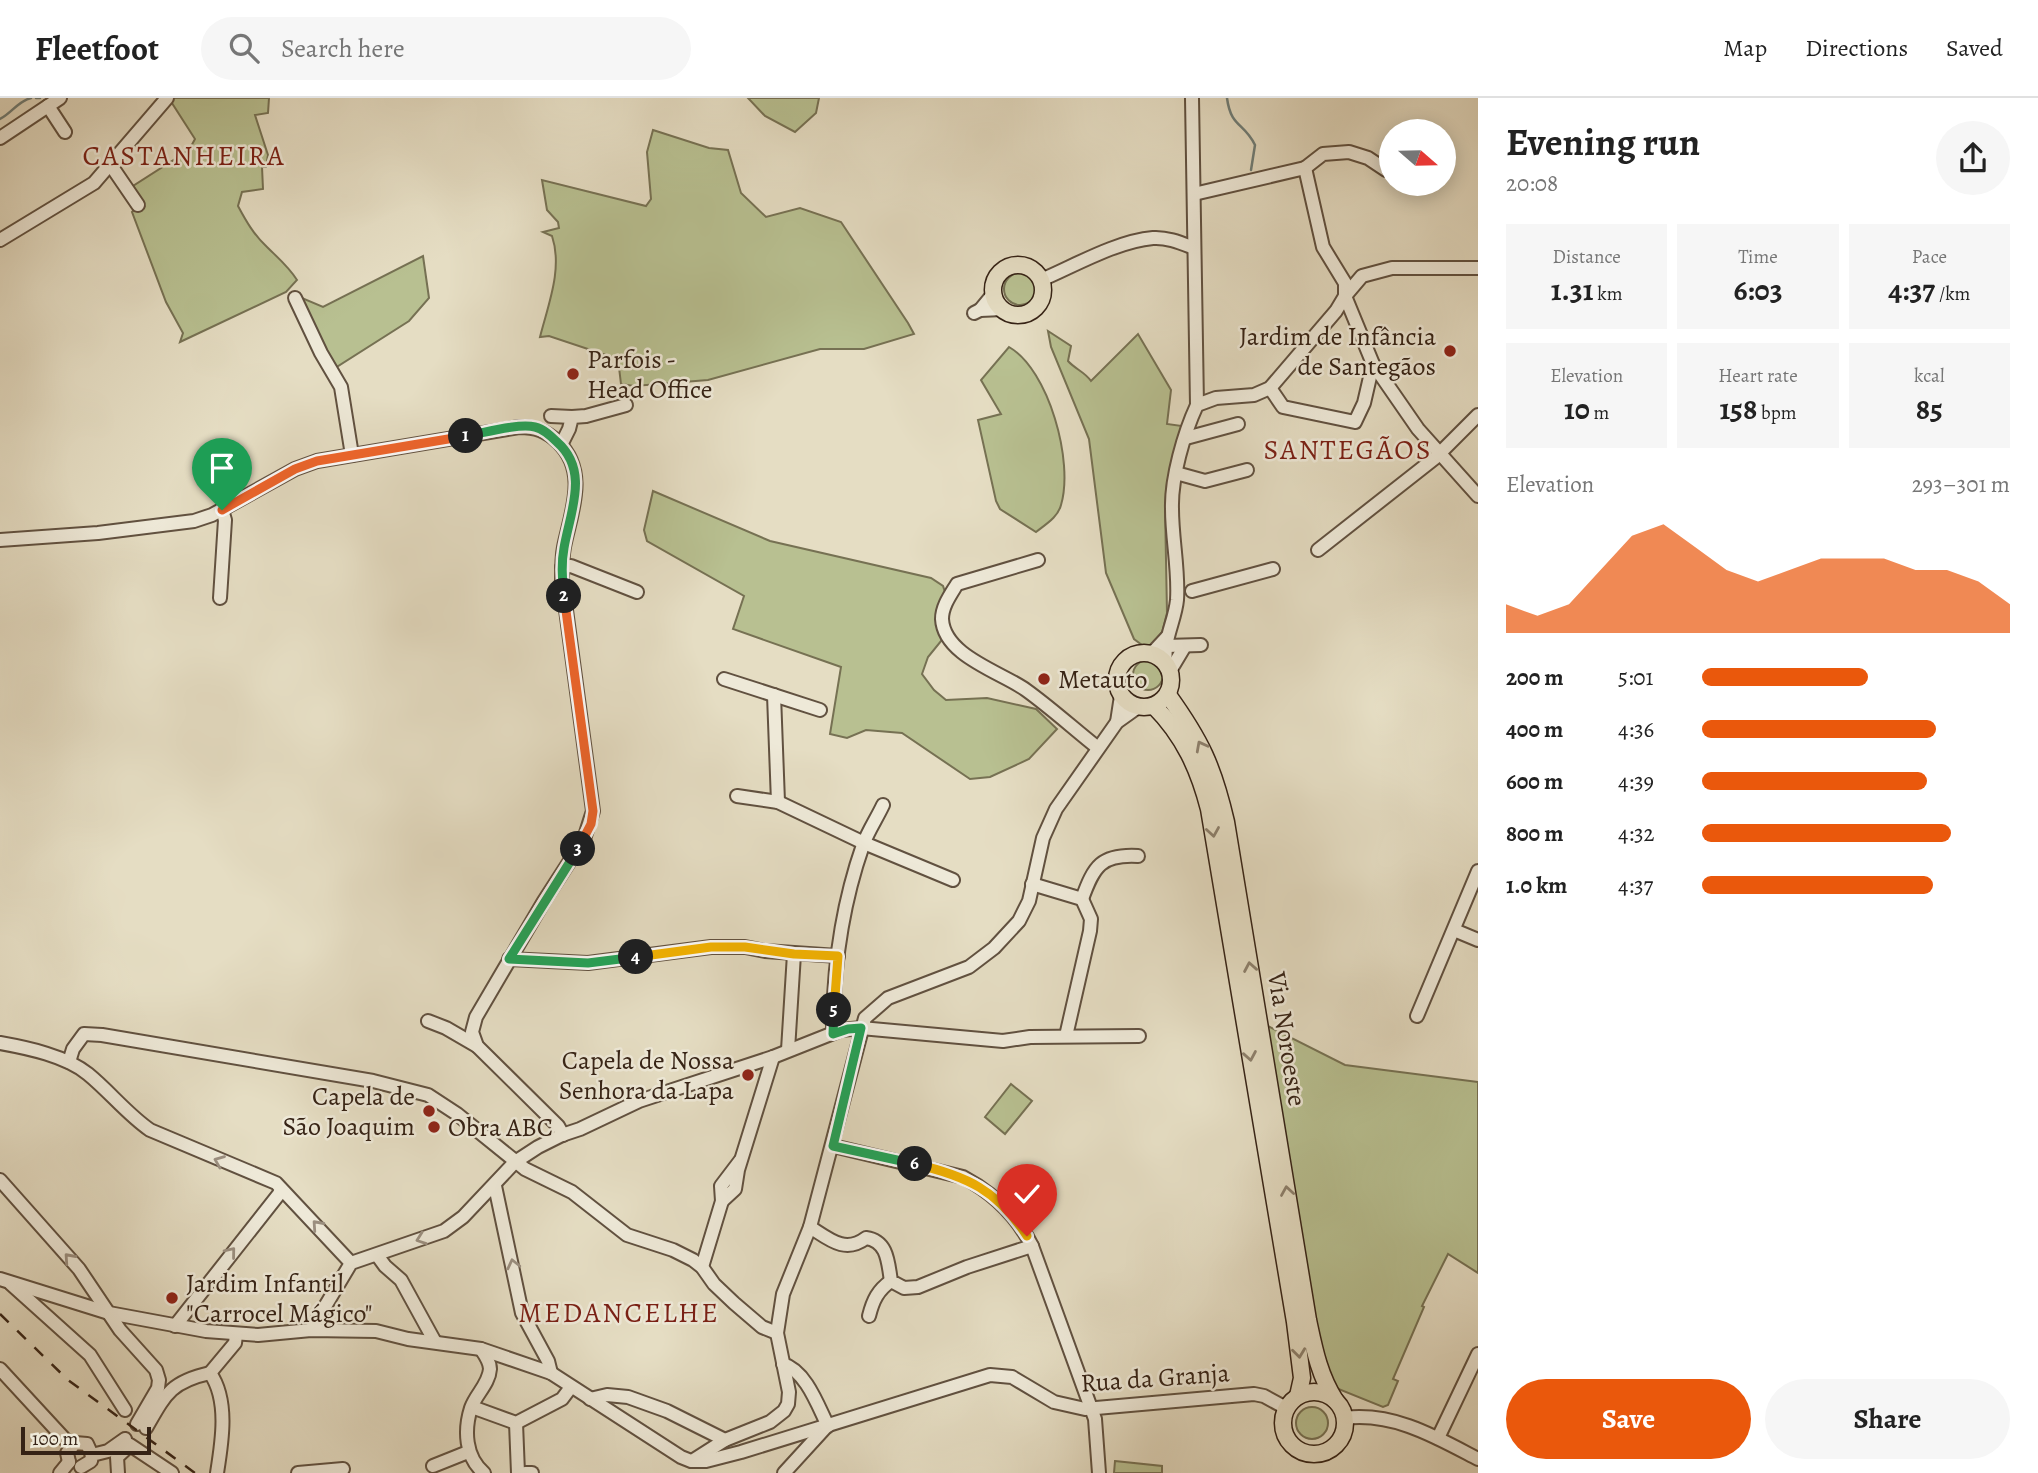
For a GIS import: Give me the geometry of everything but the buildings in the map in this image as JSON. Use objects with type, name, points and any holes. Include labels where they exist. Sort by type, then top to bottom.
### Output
[{"type":"main road","points":[[1016,265],[1031,268],[1041,280],[1043,294],[1031,311],[1017,314],[999,305],[994,285],[1002,272],[1016,265]]},
{"type":"main road","points":[[1148,653],[1157,656],[1168,667],[1171,686],[1168,695],[1146,707],[1128,703],[1121,696],[1116,680],[1123,663],[1130,657],[1148,653]]},
{"type":"main road","name":"Via Noroeste","points":[[1168,695],[1199,740],[1217,783],[1228,835],[1308,1320],[1320,1371],[1325,1385],[1335,1399]]},
{"type":"main road","name":"Via Noroeste","points":[[1146,707],[1174,728],[1202,782],[1209,809],[1295,1322],[1302,1378],[1298,1396]]},
{"type":"main road","points":[[1317,1392],[1335,1399],[1345,1418],[1345,1428],[1335,1447],[1315,1455],[1295,1449],[1283,1432],[1282,1422],[1286,1408],[1298,1396],[1317,1392]]},
{"type":"street","points":[[0,138],[60,98]]},
{"type":"street","points":[[0,240],[94,183],[167,98]]},
{"type":"street","points":[[1168,667],[1167,641],[1177,597],[1171,510],[1176,473],[1197,405],[1192,98]]},
{"type":"street","points":[[48,106],[65,132]]},
{"type":"street","points":[[1194,194],[1305,168],[1323,154],[1357,153],[1379,166]]},
{"type":"street","points":[[110,164],[138,205]]},
{"type":"street","points":[[1305,168],[1318,231],[1325,251],[1345,283],[1345,296],[1373,364],[1418,429],[1478,496]]},
{"type":"street","points":[[1041,280],[1108,251],[1152,238],[1176,241],[1195,248]]},
{"type":"street","points":[[1197,405],[1216,398],[1254,395],[1270,388],[1336,311],[1362,276],[1380,269],[1478,268]]},
{"type":"street","points":[[994,293],[977,311],[1003,309]]},
{"type":"street","points":[[295,298],[321,353],[341,387],[352,454]]},
{"type":"street","points":[[1270,388],[1283,407],[1355,422],[1364,403],[1373,364]]},
{"type":"street","points":[[551,416],[572,417],[626,405]]},
{"type":"street","points":[[1318,550],[1441,453],[1478,415]]},
{"type":"street","points":[[561,445],[572,417]]},
{"type":"street","points":[[1186,438],[1238,424]]},
{"type":"street","points":[[0,540],[176,525],[194,521],[222,510],[295,469],[317,461],[352,454],[519,427],[534,427],[547,433],[561,445],[570,460],[576,480],[575,501],[562,567],[593,811],[584,839],[476,1017],[472,1032],[477,1046]]},
{"type":"street","points":[[1176,473],[1205,481],[1247,470]]},
{"type":"street","points":[[220,598],[225,520],[222,510]]},
{"type":"street","points":[[1038,560],[957,584],[946,601],[942,618],[947,634],[972,661],[1025,690],[1098,748]]},
{"type":"street","points":[[562,567],[572,566],[637,592]]},
{"type":"street","points":[[1174,617],[1192,591],[1273,569]]},
{"type":"street","points":[[1176,581],[1192,591]]},
{"type":"street","points":[[1167,641],[1185,646],[1201,645]]},
{"type":"street","points":[[1148,653],[1167,641]]},
{"type":"street","points":[[1168,667],[1185,646]]},
{"type":"street","points":[[724,679],[820,710]]},
{"type":"street","points":[[774,695],[778,802]]},
{"type":"street","points":[[4,1280],[109,1313],[236,1335],[311,1329],[376,1331],[408,1339],[481,1349],[551,1373],[665,1449],[691,1461],[725,1440],[770,1422],[784,1411],[789,1392],[777,1334],[783,1294],[810,1227],[865,1018],[880,1003],[969,967],[994,948],[1025,911],[1048,824],[1065,794],[1117,722],[1121,696]]},
{"type":"street","points":[[1117,722],[1146,707]]},
{"type":"street","points":[[737,796],[778,802],[864,843],[953,880]]},
{"type":"street","points":[[833,1034],[844,910],[864,843],[883,805]]},
{"type":"street","points":[[1066,1036],[1090,931],[1091,919],[1082,899],[1092,874],[1107,858],[1138,856]]},
{"type":"street","points":[[1417,1016],[1478,871]]},
{"type":"street","points":[[1032,884],[1082,899]]},
{"type":"street","points":[[1454,930],[1478,940]]},
{"type":"street","points":[[509,959],[588,963],[711,947],[745,947],[794,954],[838,956]]},
{"type":"street","points":[[788,1050],[794,954]]},
{"type":"street","points":[[428,1021],[477,1046],[558,1126],[563,1135]]},
{"type":"street","points":[[311,1329],[351,1263],[444,1231],[495,1186],[515,1162],[538,1147],[639,1101],[705,1077],[773,1057],[848,1029],[1003,1041],[1066,1036],[1139,1036]]},
{"type":"street","points":[[69,1062],[73,1049],[84,1034],[102,1035],[422,1092],[457,1114],[515,1162],[572,1192],[627,1235],[673,1250],[702,1266],[714,1284],[734,1303],[762,1327],[777,1334]]},
{"type":"street","points":[[0,1043],[69,1062],[87,1073],[131,1117],[150,1130],[276,1183],[351,1263]]},
{"type":"street","points":[[702,1266],[722,1201],[735,1189],[773,1057]]},
{"type":"street","points":[[833,1146],[963,1177],[975,1183],[1006,1208],[1032,1246],[1092,1408],[1100,1473]]},
{"type":"street","points":[[0,1180],[79,1269],[120,1330],[156,1370],[159,1380],[142,1426],[166,1393],[193,1377],[210,1373],[235,1343],[236,1335]]},
{"type":"street","points":[[495,1186],[522,1313],[548,1361],[551,1373]]},
{"type":"street","points":[[175,1326],[281,1189]]},
{"type":"street","points":[[810,1227],[828,1240],[842,1245],[854,1245],[866,1238],[880,1243],[884,1248],[891,1281]]},
{"type":"street","points":[[891,1281],[904,1287],[918,1287],[967,1267],[1032,1246]]},
{"type":"street","points":[[377,1255],[401,1280],[435,1342]]},
{"type":"street","points":[[4,1280],[90,1355],[125,1410]]},
{"type":"street","points":[[869,1316],[875,1297],[882,1287],[891,1281]]},
{"type":"street","points":[[481,1349],[490,1370],[488,1380],[472,1407],[467,1440],[468,1452],[484,1473]]},
{"type":"street","points":[[1438,1438],[1478,1354]]},
{"type":"street","points":[[783,1364],[798,1374],[828,1426],[784,1473]]},
{"type":"street","points":[[0,1369],[71,1446]]},
{"type":"street","points":[[210,1373],[218,1385],[220,1399],[217,1473]]},
{"type":"street","name":"Rua da Granja","points":[[691,1461],[714,1460],[990,1375],[1012,1377],[1054,1402],[1092,1408],[1254,1394],[1264,1396],[1286,1408]]},
{"type":"street","points":[[472,1407],[516,1423],[562,1399],[571,1387]]},
{"type":"street","points":[[590,1399],[607,1395],[628,1397],[725,1440]]},
{"type":"street","points":[[1345,1418],[1382,1418],[1401,1423],[1478,1459]]},
{"type":"street","points":[[516,1423],[518,1473]]},
{"type":"street","points":[[60,1473],[108,1451],[125,1439]]},
{"type":"street","points":[[83,1463],[87,1444],[79,1442],[71,1446],[67,1453],[83,1463],[117,1457],[130,1445],[172,1473]]},
{"type":"street","points":[[433,1466],[468,1452]]},
{"type":"street","points":[[117,1457],[118,1473]]},
{"type":"street","points":[[298,1473],[343,1469]]},
{"type":"street","points":[[525,1473],[532,1473]]},
{"type":"green space","points":[[269,98],[268,113],[255,115],[268,155],[266,167],[262,167],[263,189],[242,192],[238,206],[258,238],[297,280],[286,292],[180,342],[183,333],[166,302],[132,212],[138,205],[133,186],[189,150],[195,139],[170,100]]},
{"type":"green space","points":[[748,98],[819,98],[816,113],[795,132],[765,116]]},
{"type":"green space","points":[[653,130],[709,148],[728,150],[741,193],[766,217],[800,208],[841,222],[914,334],[864,349],[820,349],[708,380],[634,386],[621,384],[618,359],[549,336],[540,337],[553,287],[556,261],[552,236],[543,232],[559,228],[558,222],[547,210],[542,180],[646,206],[651,199],[647,152]]},
{"type":"green space","points":[[423,256],[429,298],[409,321],[335,368],[302,298],[323,307]]},
{"type":"green space","points":[[1020,273],[1031,278],[1036,289],[1031,300],[1020,305],[1009,300],[1004,289],[1009,278]]},
{"type":"green space","points":[[1048,331],[1071,346],[1068,361],[1091,381],[1138,334],[1171,390],[1167,424],[1182,426],[1167,483],[1165,507],[1167,613],[1161,637],[1151,645],[1142,645],[1134,639],[1106,573],[1089,439],[1051,347]]},
{"type":"green space","points":[[1009,347],[1036,375],[1055,418],[1061,442],[1064,487],[1061,505],[1054,517],[1036,532],[1000,509],[978,420],[1001,414],[981,380]]},
{"type":"green space","points":[[653,491],[770,541],[931,578],[943,586],[949,604],[945,616],[950,630],[928,657],[922,674],[934,690],[946,700],[987,698],[1036,709],[1057,729],[1029,759],[990,777],[970,779],[902,733],[866,730],[847,738],[830,734],[841,667],[733,629],[744,596],[647,541],[644,530]]},
{"type":"green space","points":[[1148,660],[1159,664],[1163,675],[1159,686],[1148,690],[1137,686],[1133,675],[1137,664]]},
{"type":"green space","points":[[1264,1024],[1345,1065],[1478,1082],[1478,1273],[1448,1254],[1422,1306],[1424,1307],[1393,1379],[1398,1381],[1388,1405],[1383,1407],[1331,1386],[1323,1369]]},
{"type":"green space","points":[[1011,1084],[1032,1101],[1005,1134],[985,1117]]},
{"type":"green space","points":[[1312,1407],[1323,1412],[1328,1423],[1323,1434],[1312,1439],[1301,1434],[1296,1423],[1301,1412]]},
{"type":"green space","points":[[1115,1461],[1162,1466],[1162,1473],[1114,1473]]},
{"type":"waterway","points":[[0,119],[31,98]]},
{"type":"waterway","points":[[1227,98],[1232,115],[1255,145],[1251,170]]},
{"type":"railway","points":[[0,1314],[68,1380],[195,1473]]},
{"type":"place","name":"Jardim de Infância de Santegãos","points":[[1450,351]]},
{"type":"place","name":"Parfois - Head Office","points":[[573,374]]},
{"type":"place","name":"Metauto","points":[[1044,679]]},
{"type":"place","name":"Capela de Nossa Senhora da Lapa","points":[[748,1075]]},
{"type":"place","name":"Capela de São Joaquim","points":[[429,1111]]},
{"type":"place","name":"Obra ABC","points":[[434,1127]]},
{"type":"place","name":"Jardim Infantil \"Carrocel Mágico\"","points":[[172,1298]]},
{"type":"district","name":"CASTANHEIRA","points":[[184,156]]},
{"type":"district","name":"SANTEGÃOS","points":[[1348,450]]},
{"type":"district","name":"MEDANCELHE","points":[[619,1313]]},
{"type":"route","points":[[222,510],[295,469],[317,461],[519,427],[534,427],[547,433],[561,445],[570,460],[576,480],[575,503],[564,549],[562,580],[593,811],[584,839],[509,959],[588,963],[711,947],[745,947],[794,954],[838,956],[833,1034],[841,1030],[861,1028],[833,1146],[963,1177],[975,1183],[1006,1208],[1027,1236]]}]
